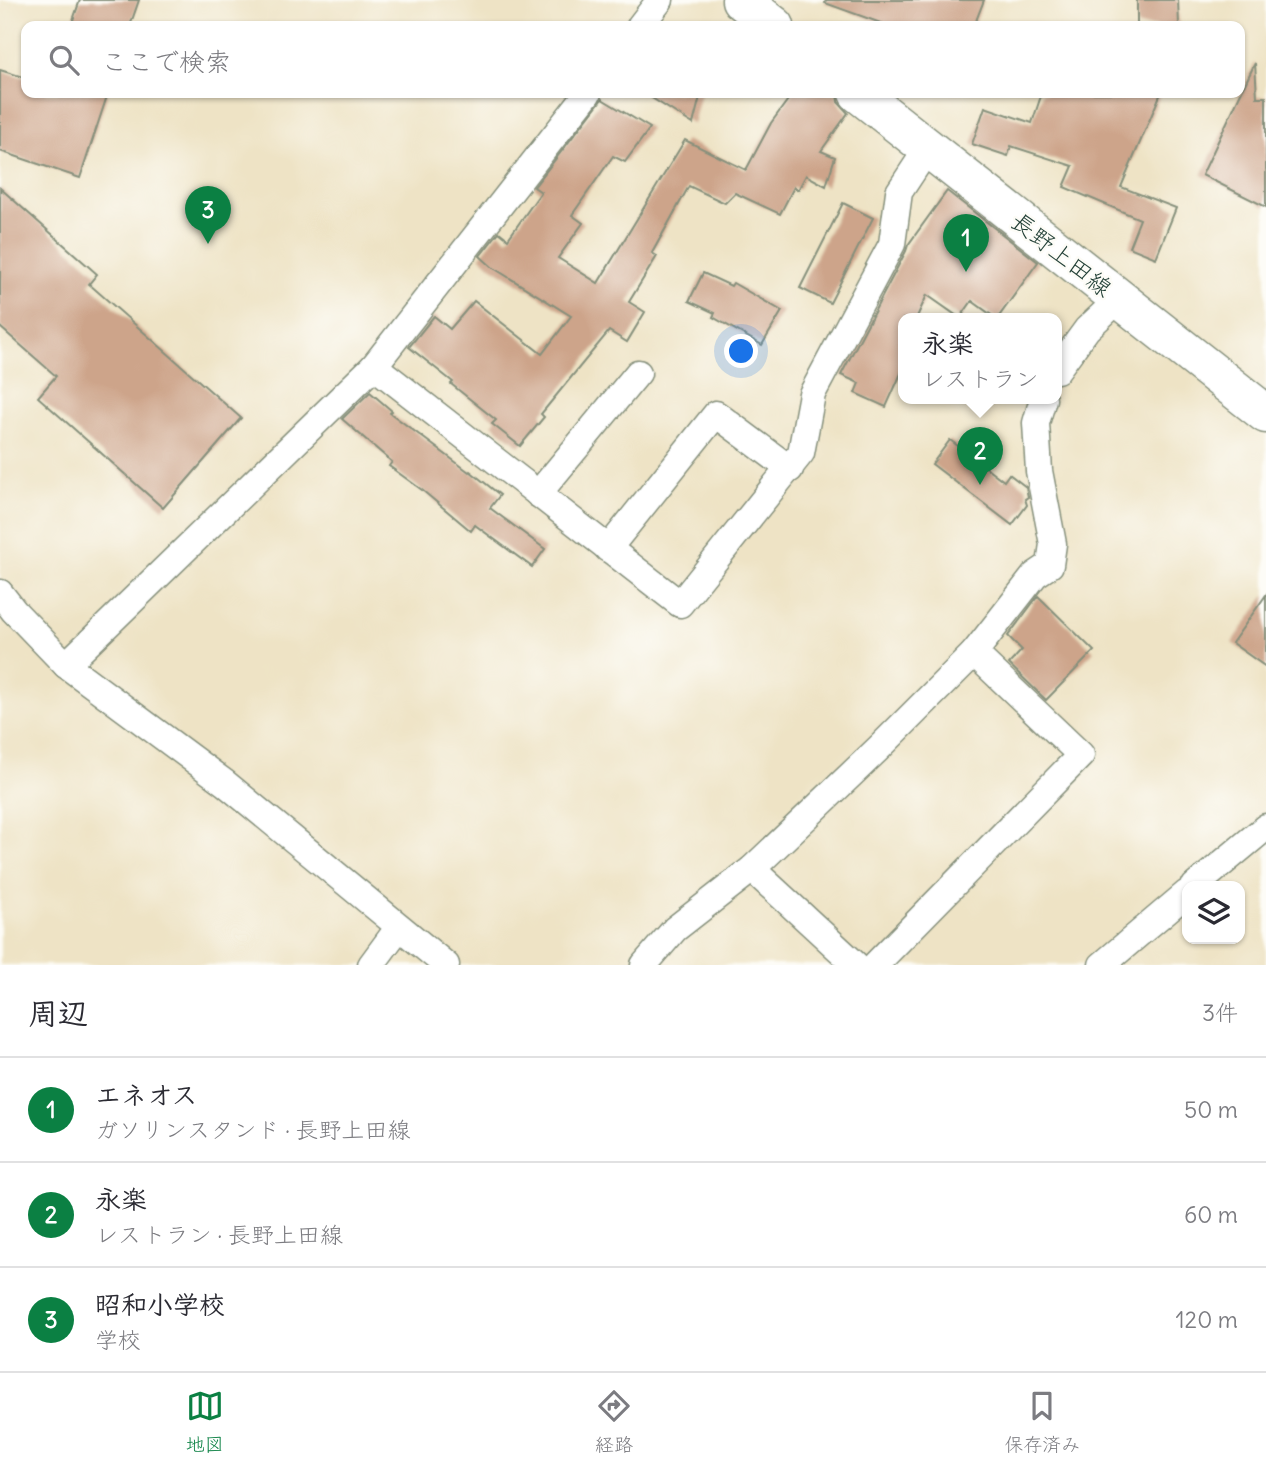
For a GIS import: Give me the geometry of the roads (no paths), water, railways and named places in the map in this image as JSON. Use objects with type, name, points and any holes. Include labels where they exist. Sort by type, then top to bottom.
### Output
[{"type":"main road","name":"長野上田線","points":[[864,98],[1266,414]]},
{"type":"street","points":[[644,21],[660,0]]},
{"type":"street","points":[[66,665],[374,366],[584,98]]},
{"type":"street","points":[[374,366],[680,604],[801,453],[811,394],[892,244],[899,192],[928,148]]},
{"type":"street","points":[[1062,363],[1087,329],[1119,299]]},
{"type":"street","points":[[538,494],[638,373]]},
{"type":"street","points":[[644,965],[675,929],[752,869],[880,747],[974,653],[1035,575],[1050,565],[1053,544],[1039,471],[1036,423],[1042,404]]},
{"type":"street","points":[[608,548],[716,414],[790,469]]},
{"type":"street","points":[[0,593],[66,665],[225,783],[446,965]]},
{"type":"street","points":[[876,965],[1081,755],[974,653]]},
{"type":"street","points":[[1201,881],[1266,827]]},
{"type":"street","points":[[752,869],[856,965]]},
{"type":"street","points":[[1102,965],[1182,897]]},
{"type":"street","points":[[371,965],[399,927]]},
{"type":"place","name":"昭和小学校","points":[[208,244]]},
{"type":"place","name":"エネオス","points":[[966,272]]},
{"type":"place","name":"永楽","points":[[980,485]]}]
